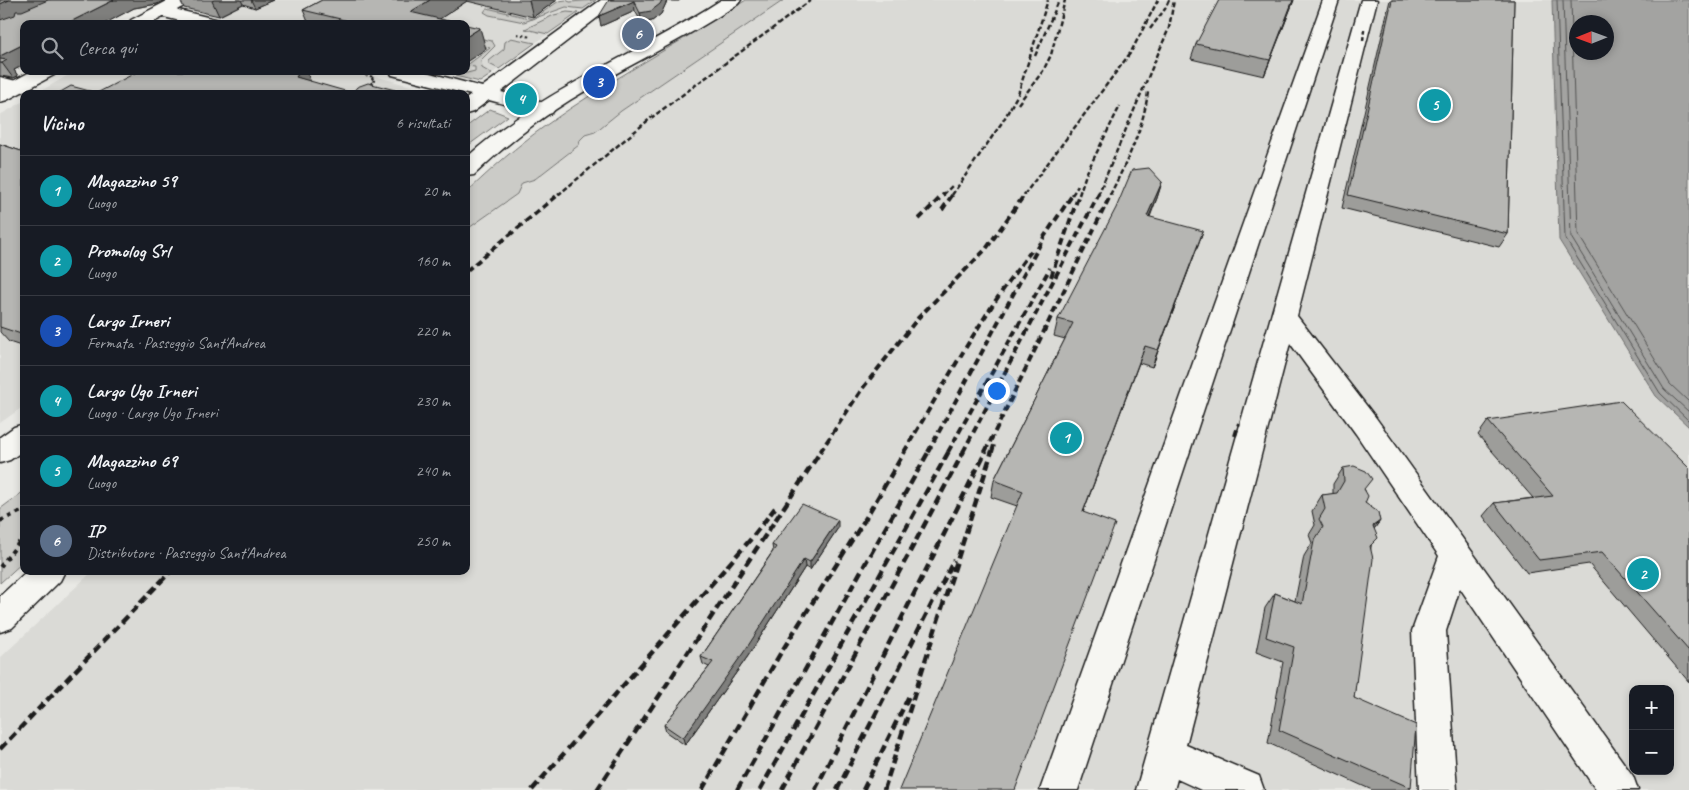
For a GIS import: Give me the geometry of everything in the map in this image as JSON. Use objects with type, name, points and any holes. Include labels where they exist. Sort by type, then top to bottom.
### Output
[{"type":"street","points":[[144,20],[182,0]]},
{"type":"street","points":[[470,167],[503,138],[579,87],[694,24],[732,0]]},
{"type":"street","points":[[1059,790],[1330,0]]},
{"type":"street","points":[[1245,790],[1160,773],[1369,0]]},
{"type":"street","points":[[470,105],[607,4]]},
{"type":"street","points":[[162,10],[198,20]]},
{"type":"street","points":[[0,96],[8,85],[36,75]]},
{"type":"street","points":[[414,75],[545,109]]},
{"type":"street","points":[[1283,316],[1366,426],[1618,790]]},
{"type":"street","points":[[0,452],[20,438]]},
{"type":"street","points":[[1438,790],[1429,630],[1455,555]]},
{"type":"street","points":[[0,617],[45,575]]},
{"type":"path","points":[[362,90],[375,81],[371,80],[374,77],[365,75]]},
{"type":"path","points":[[0,520],[20,512]]},
{"type":"path","points":[[0,567],[20,541]]},
{"type":"shaded area","points":[[206,0],[596,0],[480,82],[453,75],[470,75],[470,20],[235,20],[204,12]]},
{"type":"shaded area","points":[[596,0],[583,9],[566,7],[534,19],[559,1]]},
{"type":"shaded area","points":[[746,0],[784,0],[621,111],[595,132],[585,135],[580,140],[579,145],[535,179],[522,183],[517,194],[470,227],[470,189],[514,150],[569,109]]},
{"type":"shaded area","points":[[784,0],[1552,0],[1559,240],[1656,396],[1689,427],[1689,790],[0,790],[0,658],[89,575],[470,575],[470,227],[517,194],[522,183],[535,179],[579,145],[580,140],[585,135],[595,132],[621,111]]},
{"type":"shaded area","points":[[487,8],[533,19],[524,22],[489,15],[484,12]]},
{"type":"shaded area","points":[[567,12],[578,13],[548,34],[525,29],[554,15]]},
{"type":"shaded area","points":[[470,36],[492,41],[495,46],[481,60],[482,68],[492,74],[480,82],[455,76],[470,75],[470,72],[475,71],[475,67],[470,66],[470,63],[490,48],[470,43]]},
{"type":"shaded area","points":[[511,38],[535,43],[499,69],[489,64],[489,61],[504,49],[505,42]]},
{"type":"shaded area","points":[[68,75],[371,75],[425,90],[43,90]]},
{"type":"shaded area","points":[[20,103],[20,409],[0,423],[0,115]]},
{"type":"shaded area","points":[[490,109],[508,116],[470,144],[470,124]]},
{"type":"shaded area","points":[[20,494],[20,565],[0,583],[0,509]]},
{"type":"water","points":[[1552,0],[1689,0],[1689,427],[1656,396],[1559,240]]},
{"type":"building","points":[[0,0],[9,0],[0,4]]},
{"type":"building","points":[[48,0],[114,0],[74,20],[20,20],[20,46],[0,56],[0,20],[15,15],[16,11],[22,11]]},
{"type":"building","points":[[322,0],[430,0],[410,12],[444,20],[344,20],[303,10]]},
{"type":"building","points":[[609,0],[662,0],[651,11],[640,13],[634,1],[599,16]]},
{"type":"building","points":[[1219,0],[1293,0],[1270,60],[1196,44]]},
{"type":"building","points":[[1392,0],[1514,0],[1508,234],[1348,195]]},
{"type":"building","points":[[470,26],[480,28],[470,34]]},
{"type":"building","points":[[0,59],[7,60],[0,63]]},
{"type":"building","points":[[131,75],[297,75],[296,77],[342,90],[103,90]]},
{"type":"building","points":[[368,83],[395,90],[354,90],[357,87]]},
{"type":"building","points":[[71,86],[86,90],[64,90]]},
{"type":"building","points":[[0,144],[20,151],[20,334],[0,327]]},
{"type":"building","points":[[1149,168],[1162,182],[1147,216],[1203,231],[1158,350],[1145,346],[1083,512],[1115,524],[1015,790],[899,790],[1023,491],[994,480],[1073,323],[1058,319],[1116,208],[1132,170]]},
{"type":"building","points":[[1621,401],[1689,468],[1689,651],[1602,552],[1539,560],[1494,503],[1553,496],[1488,421]]},
{"type":"building","points":[[1354,466],[1366,471],[1372,479],[1364,489],[1368,496],[1365,503],[1378,512],[1380,521],[1373,526],[1378,538],[1370,546],[1373,559],[1354,698],[1416,725],[1411,788],[1279,730],[1294,647],[1266,637],[1275,593],[1302,604],[1314,541],[1323,527],[1319,519],[1325,509],[1322,495],[1337,493],[1344,481],[1343,468]]},
{"type":"building","points":[[802,504],[838,520],[810,562],[804,559],[746,649],[683,738],[664,725],[713,662],[701,657],[776,547],[772,545]]},
{"type":"railway","points":[[558,195],[651,118],[811,0]]},
{"type":"railway","points":[[952,195],[1003,121],[1018,94],[1048,0]]},
{"type":"railway","points":[[1018,104],[1043,71],[1051,55],[1065,0]]},
{"type":"railway","points":[[1024,195],[1131,52],[1158,0]]},
{"type":"railway","points":[[1150,29],[1165,9],[1169,0]]},
{"type":"railway","points":[[1098,195],[1169,28],[1174,0]]},
{"type":"railway","points":[[1035,56],[1058,3]]},
{"type":"railway","points":[[1363,41],[1364,30]]},
{"type":"railway","points":[[1110,195],[1138,132],[1148,92]]},
{"type":"railway","points":[[1079,195],[1086,174],[1120,106]]},
{"type":"railway","points":[[919,219],[953,185]]},
{"type":"railway","points":[[1072,195],[1078,186]]},
{"type":"railway","points":[[470,268],[559,194]]},
{"type":"railway","points":[[942,210],[953,194]]},
{"type":"railway","points":[[820,452],[862,389],[918,318],[986,249],[1025,194]]},
{"type":"railway","points":[[928,452],[1044,237],[1073,194]]},
{"type":"railway","points":[[1051,277],[1079,194]]},
{"type":"railway","points":[[963,452],[1099,194]]},
{"type":"railway","points":[[985,452],[1111,194]]},
{"type":"railway","points":[[904,452],[981,323],[1032,250]]},
{"type":"railway","points":[[948,452],[1050,268]]},
{"type":"railway","points":[[1235,436],[1239,423]]},
{"type":"railway","points":[[992,452],[994,445]]},
{"type":"railway","points":[[597,790],[821,451]]},
{"type":"railway","points":[[702,790],[780,654],[864,521],[905,451]]},
{"type":"railway","points":[[737,790],[929,451]]},
{"type":"railway","points":[[760,790],[949,451]]},
{"type":"railway","points":[[782,790],[964,451]]},
{"type":"railway","points":[[815,790],[986,451]]},
{"type":"railway","points":[[884,790],[992,451]]},
{"type":"railway","points":[[532,790],[750,540],[775,508]]},
{"type":"railway","points":[[837,790],[954,560]]},
{"type":"railway","points":[[0,749],[167,575]]},
{"type":"railway","points":[[863,790],[909,696]]},
{"type":"place","name":"IP","points":[[638,34]]},
{"type":"place","name":"Largo Irneri","points":[[599,82]]},
{"type":"place","name":"Largo Ugo Irneri","points":[[521,99]]},
{"type":"place","name":"Magazzino 69","points":[[1435,105]]},
{"type":"place","name":"Magazzino 59","points":[[1066,438]]},
{"type":"place","name":"Promolog Srl","points":[[1643,574]]}]
